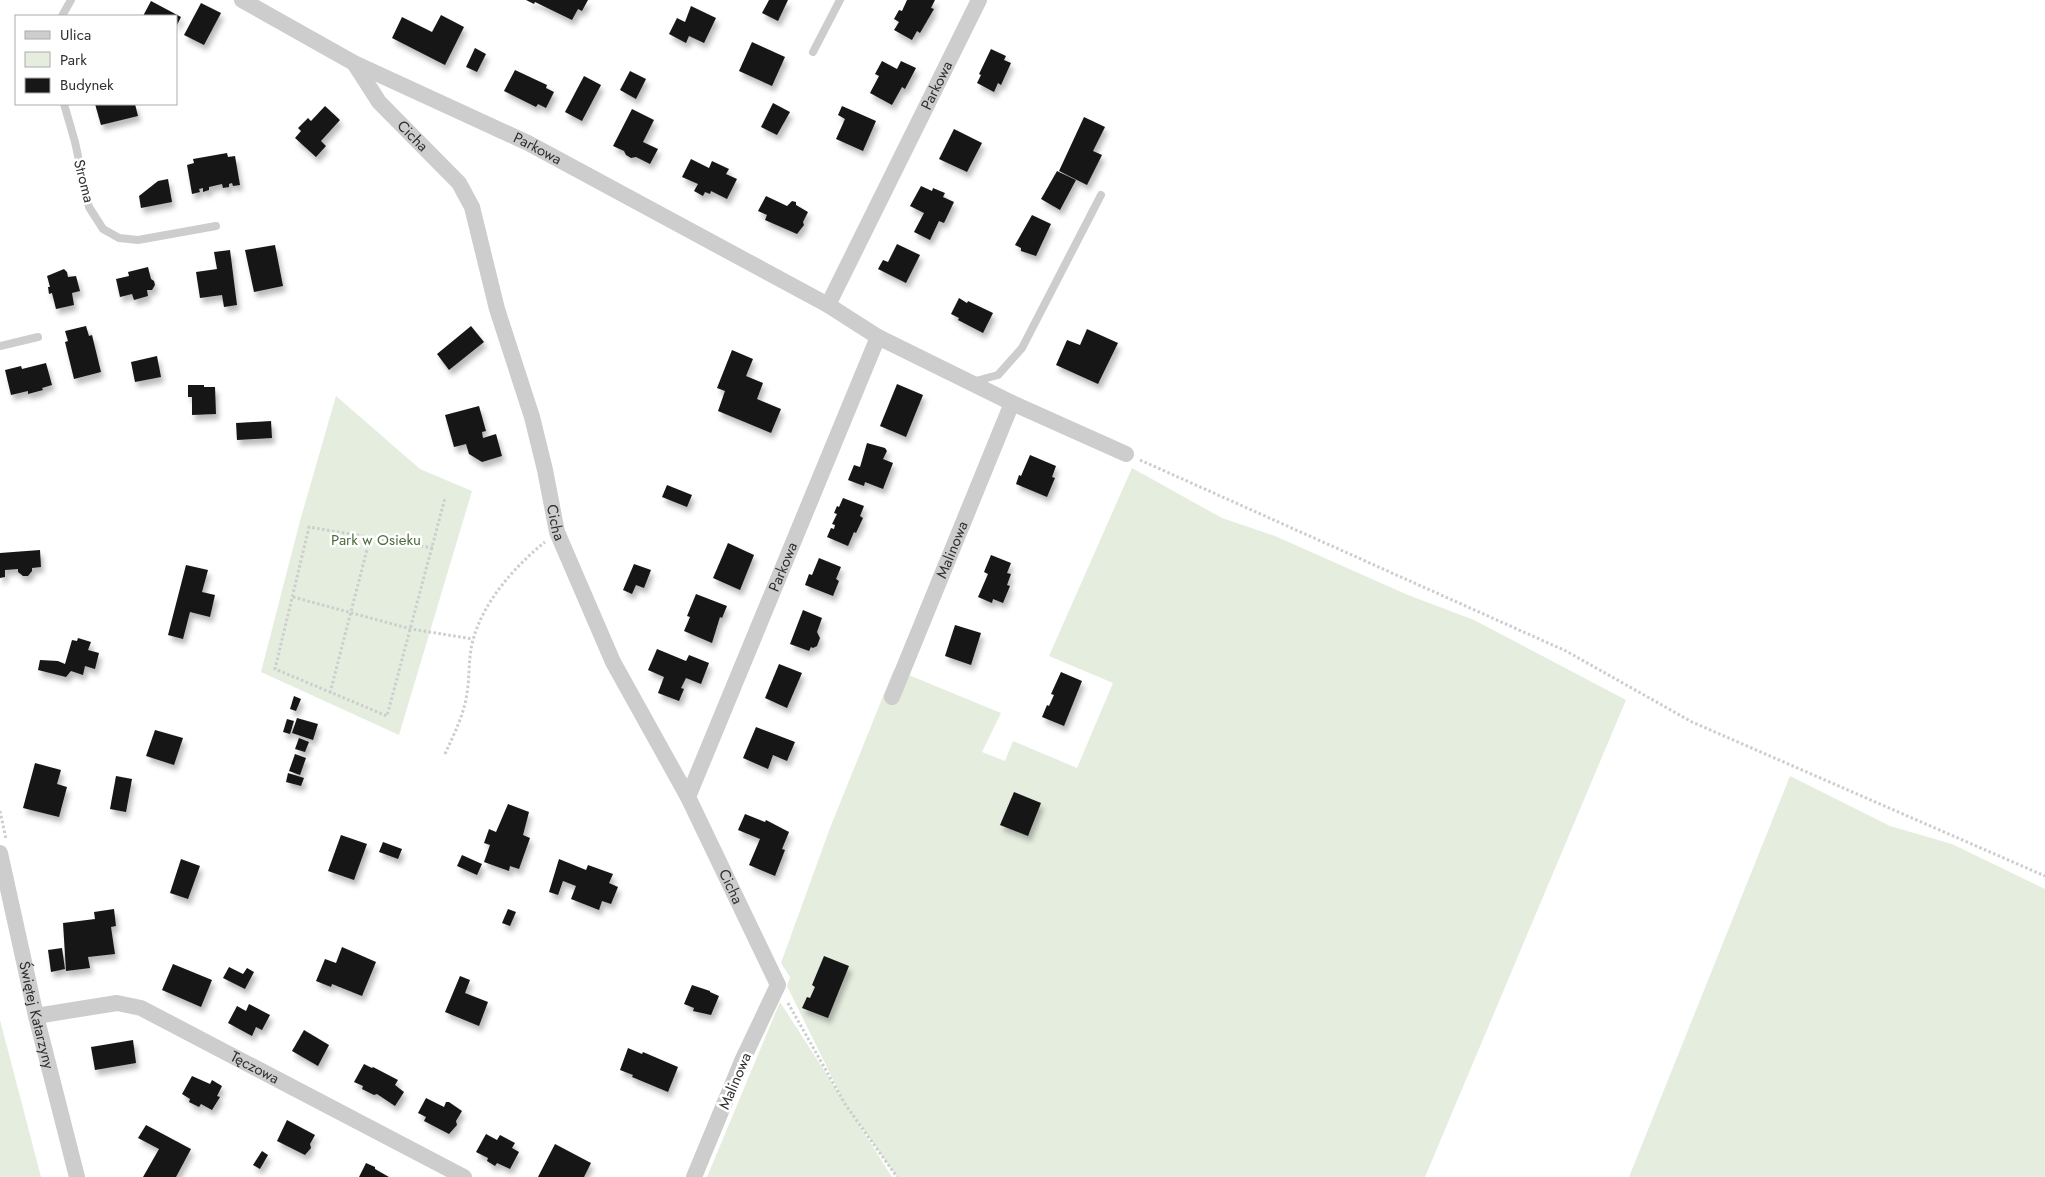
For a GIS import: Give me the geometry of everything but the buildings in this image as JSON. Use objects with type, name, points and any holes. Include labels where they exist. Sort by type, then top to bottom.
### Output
[{"type":"street","name":"Parkowa","points":[[242,0],[354,63],[528,143],[828,305],[878,337],[1012,403],[1126,454]]},
{"type":"street","name":"Parkowa","points":[[828,305],[979,0]]},
{"type":"street","name":"Cicha","points":[[354,63],[380,102],[459,183],[472,207],[496,309],[532,417],[557,532],[613,662],[688,797],[778,986]]},
{"type":"street","name":"Parkowa","points":[[688,797],[878,337]]},
{"type":"street","name":"Malinowa","points":[[892,697],[1012,403]]},
{"type":"street","name":"Świętej Katarzyny","points":[[0,853],[36,1016],[77,1177]]},
{"type":"street","name":"Malinowa","points":[[694,1177],[742,1062],[778,986]]},
{"type":"street","name":"Tęczowa","points":[[36,1016],[117,1004],[141,1008],[464,1177]]},
{"type":"lane","points":[[62,15],[70,0]]},
{"type":"lane","points":[[813,52],[840,0]]},
{"type":"lane","name":"Stroma","points":[[64,105],[75,142],[89,207],[103,229],[119,238],[138,240],[216,226]]},
{"type":"lane","points":[[970,382],[998,375],[1022,348],[1101,195]]},
{"type":"lane","points":[[0,346],[38,337]]},
{"type":"path","points":[[1126,454],[1566,651],[1692,722],[2045,876]]},
{"type":"path","points":[[433,548],[309,527],[275,669],[387,716],[433,548],[445,498]]},
{"type":"path","points":[[445,754],[464,711],[468,690],[468,665],[473,639],[485,611],[517,567],[557,532]]},
{"type":"path","points":[[330,693],[370,538]]},
{"type":"path","points":[[293,597],[411,629],[473,639]]},
{"type":"path","points":[[778,986],[845,1104],[897,1177]]},
{"type":"green space","name":"Park w Osieku","points":[[336,396],[420,469],[472,491],[399,735],[261,672],[300,521]]},
{"type":"green space","points":[[1132,468],[1222,518],[1275,536],[1408,595],[1474,620],[1626,700],[1425,1177],[897,1177],[853,1115],[892,1177],[707,1177],[780,1002],[842,1098],[787,986],[790,977],[781,963],[830,828],[894,669],[1001,713],[982,752],[1005,761],[1013,741],[1077,768],[1113,683],[1049,656]]},
{"type":"green space","points":[[1790,776],[1890,826],[1952,844],[2045,889],[2045,1177],[1629,1177]]},
{"type":"green space","points":[[0,1020],[41,1177],[0,1177]]}]
